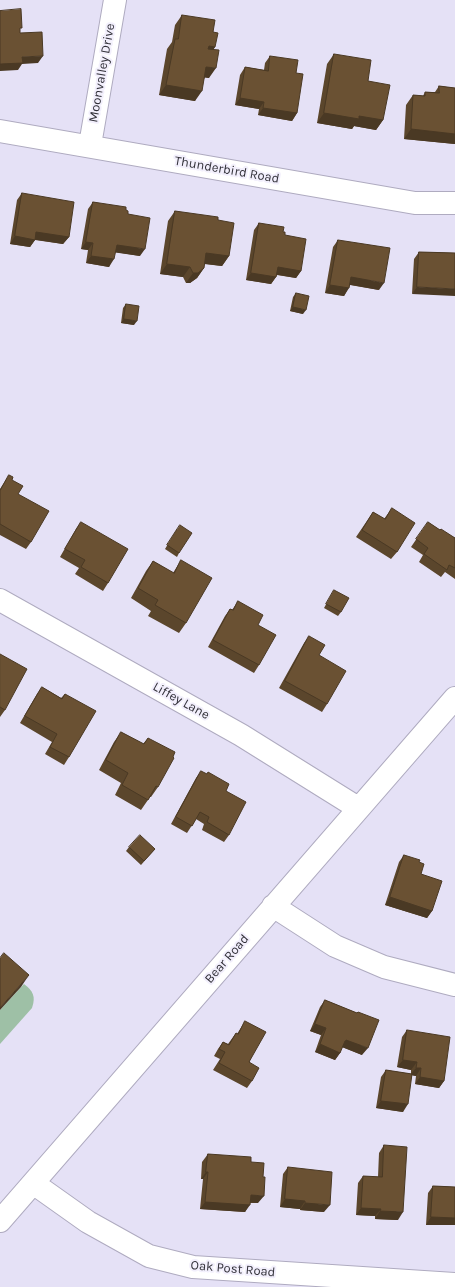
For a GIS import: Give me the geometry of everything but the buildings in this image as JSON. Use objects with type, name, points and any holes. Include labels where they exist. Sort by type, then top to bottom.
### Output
[{"type":"street","name":"Moonvalley Drive","points":[[90,145],[115,0]]},
{"type":"street","name":"Thunderbird Road","points":[[0,130],[415,203],[455,203]]},
{"type":"street","name":"Liffey Lane","points":[[0,600],[241,735],[358,808]]},
{"type":"street","name":"Bear Road","points":[[0,1221],[455,698]]},
{"type":"street","points":[[273,906],[335,946],[384,967],[455,985]]},
{"type":"street","name":"Oak Post Road","points":[[33,1183],[88,1222],[148,1256],[193,1267],[455,1284]]},
{"type":"green space","points":[[24,984],[30,989],[34,997],[32,1008],[0,1044],[0,1010]]}]
